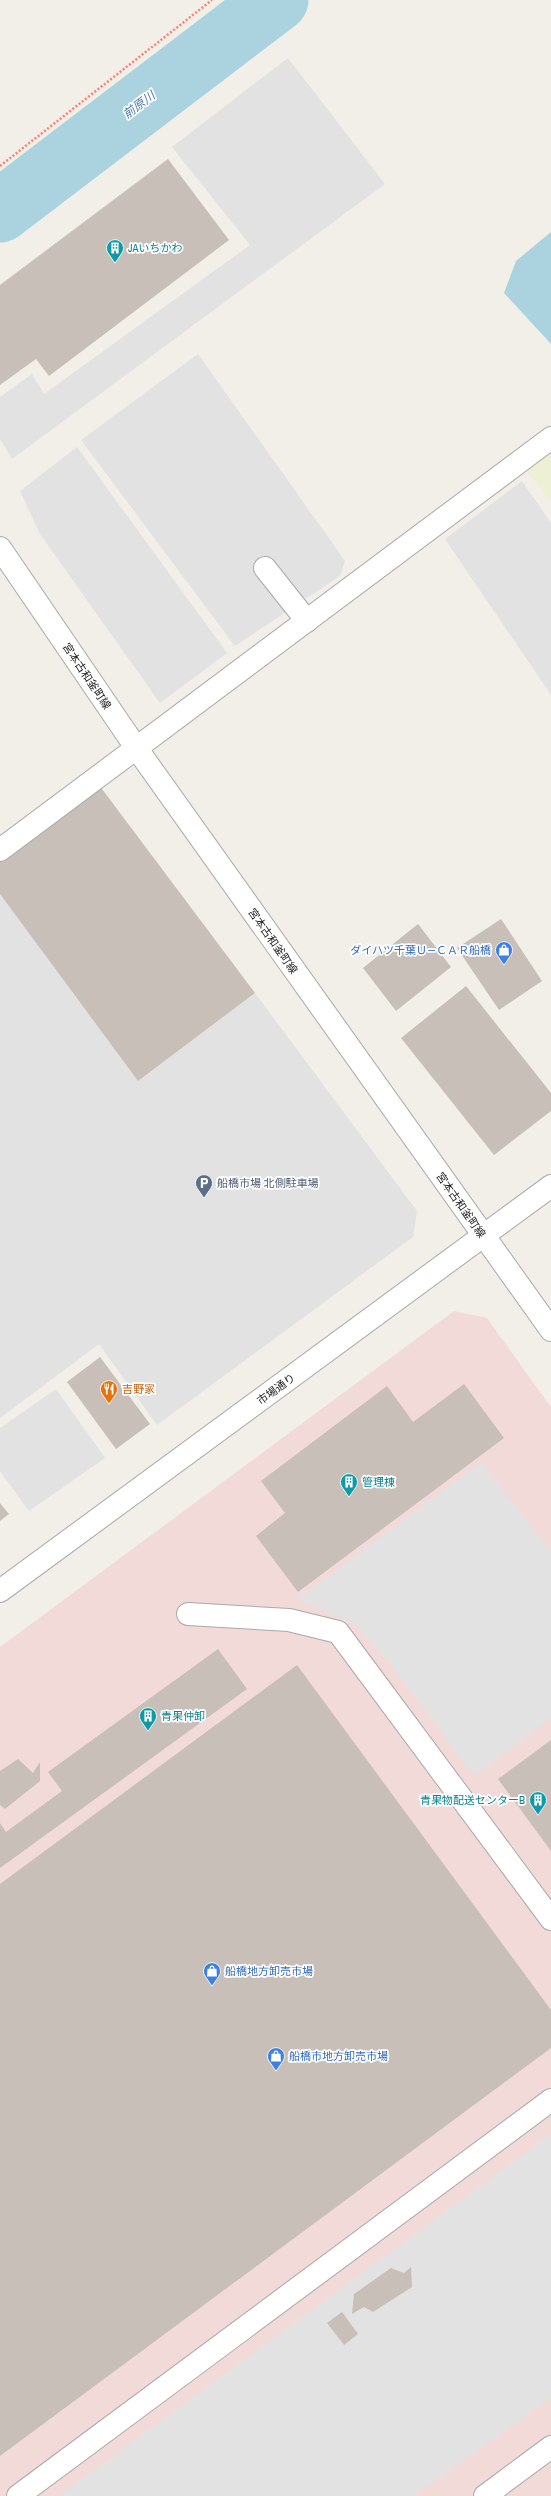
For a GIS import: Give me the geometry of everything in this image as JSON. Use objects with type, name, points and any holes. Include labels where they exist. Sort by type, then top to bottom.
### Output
[{"type":"street","points":[[0,850],[551,438]]},
{"type":"street","name":"宮本古和釜町線","points":[[0,548],[137,749],[551,1330]]},
{"type":"street","points":[[265,568],[307,621]]},
{"type":"street","name":"市場通り","points":[[0,1591],[551,1186]]},
{"type":"street","points":[[188,1614],[290,1620],[338,1632],[551,1919]]},
{"type":"street","points":[[18,2496],[551,2100]]},
{"type":"street","points":[[485,2496],[551,2446]]},
{"type":"path","points":[[0,166],[212,0]]},
{"type":"shaded area","points":[[288,58],[385,184],[12,459],[0,439],[0,397],[32,374],[44,394],[250,245],[172,147]]},
{"type":"shaded area","points":[[198,354],[345,561],[340,576],[235,646],[81,440]]},
{"type":"shaded area","points":[[77,447],[227,653],[160,703],[40,534],[20,491]]},
{"type":"shaded area","points":[[522,481],[551,523],[551,695],[445,539]]},
{"type":"shaded area","name":"船橋市場 北側駐車場","points":[[0,894],[138,1081],[255,993],[417,1211],[413,1237],[157,1425],[99,1344],[0,1418]]},
{"type":"shaded area","name":"船橋市地方卸売市場","points":[[454,1311],[487,1318],[551,1407],[551,2496],[0,2496],[0,1647]]},
{"type":"shaded area","points":[[56,1389],[105,1458],[29,1511],[0,1471],[0,1428]]},
{"type":"shaded area","points":[[481,1462],[551,1552],[551,1718],[474,1776],[390,1663],[357,1626],[298,1599]]},
{"type":"shaded area","points":[[551,2134],[551,2398],[414,2496],[59,2496]]},
{"type":"green space","points":[[551,451],[551,502],[526,470]]},
{"type":"water","points":[[551,232],[551,344],[504,293],[516,261]]},
{"type":"building","name":"JAいちかわ","points":[[168,159],[229,240],[49,376],[36,359],[0,385],[0,285]]},
{"type":"building","points":[[99,785],[255,993],[138,1081],[0,894],[0,862]]},
{"type":"building","points":[[501,919],[542,981],[499,1010],[457,948]]},
{"type":"building","points":[[418,924],[451,967],[396,1011],[363,968]]},
{"type":"building","points":[[466,986],[551,1093],[551,1111],[494,1155],[401,1038]]},
{"type":"building","points":[[100,1357],[150,1424],[116,1449],[67,1382]]},
{"type":"building","name":"管理棟","points":[[464,1384],[504,1438],[298,1592],[256,1536],[285,1513],[261,1481],[387,1386],[413,1422]]},
{"type":"building","points":[[0,1503],[9,1514],[0,1521]]},
{"type":"building","name":"青果仲卸","points":[[218,1649],[247,1689],[0,1868],[0,1823],[6,1832],[62,1791],[48,1772]]},
{"type":"building","points":[[297,1665],[551,2010],[551,2048],[0,2456],[0,1884]]},
{"type":"building","name":"青果物配送センターB","points":[[551,1740],[551,1851],[498,1779]]},
{"type":"building","points":[[18,1759],[33,1773],[40,1762],[40,1781],[5,1809],[0,1805],[0,1771]]},
{"type":"building","points":[[411,2267],[412,2287],[373,2312],[364,2307],[352,2314],[354,2294],[391,2268],[404,2273]]},
{"type":"building","points":[[342,2312],[358,2334],[344,2345],[327,2323]]},
{"type":"waterway","name":"前原川","points":[[0,211],[277,0]]},
{"type":"place","name":"JAいちかわ","points":[[115,263]]},
{"type":"place","name":"ダイハツ千葉Ｕ―ＣＡＲ船橋","points":[[504,965]]},
{"type":"place","name":"船橋市場 北側駐車場","points":[[204,1198]]},
{"type":"place","name":"吉野家","points":[[109,1404]]},
{"type":"place","name":"管理棟","points":[[349,1497]]},
{"type":"place","name":"青果仲卸","points":[[148,1731]]},
{"type":"place","name":"青果物配送センターB","points":[[538,1815]]},
{"type":"place","name":"船橋地方卸売市場","points":[[212,1986]]},
{"type":"place","name":"船橋市地方卸売市場","points":[[276,2071]]}]
